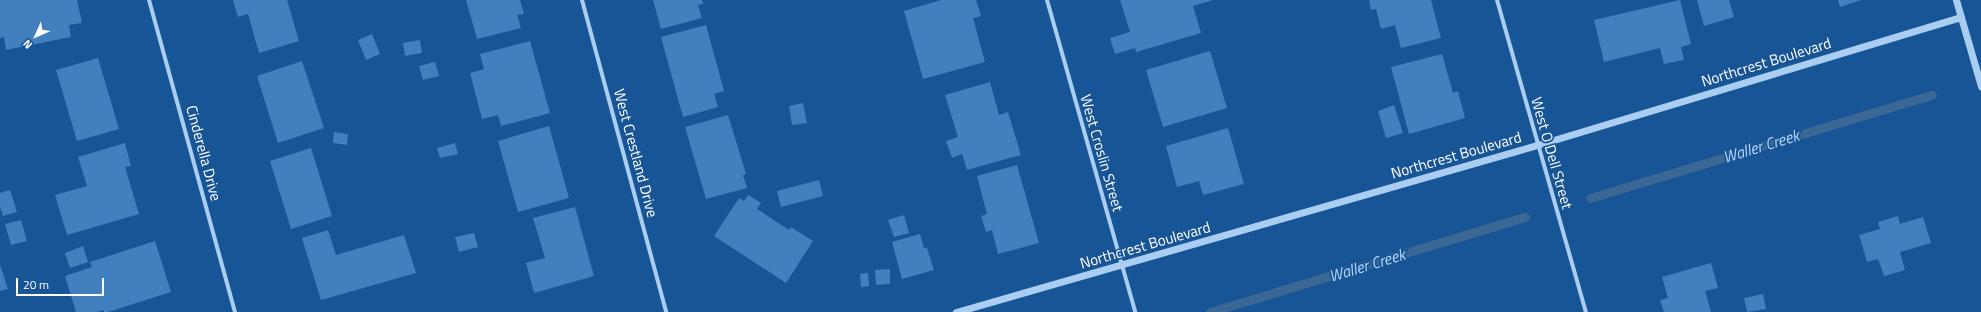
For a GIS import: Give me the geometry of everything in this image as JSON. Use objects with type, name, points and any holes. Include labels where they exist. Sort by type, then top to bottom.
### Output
[{"type":"street","name":"Cinderella Drive","points":[[149,0],[235,312]]},
{"type":"street","name":"West Crestland Drive","points":[[582,0],[666,312]]},
{"type":"street","name":"West Croslin Street","points":[[1047,0],[1135,312]]},
{"type":"street","name":"West O Dell Street","points":[[1497,0],[1537,145],[1586,312]]},
{"type":"street","points":[[1956,0],[1981,86]]},
{"type":"street","name":"Northcrest Boulevard","points":[[956,312],[1537,145],[1961,17]]},
{"type":"building","points":[[0,0],[77,0],[82,23],[69,25],[71,37],[6,50],[4,37],[0,38]]},
{"type":"building","points":[[233,0],[287,0],[299,41],[259,53],[248,14],[238,17]]},
{"type":"building","points":[[466,0],[520,0],[524,14],[517,15],[521,28],[477,39]]},
{"type":"building","points":[[653,0],[702,0],[703,4],[698,5],[702,18],[661,29]]},
{"type":"building","points":[[941,0],[976,0],[981,16],[973,18],[985,62],[923,79],[904,11]]},
{"type":"building","points":[[1120,0],[1213,0],[1193,6],[1201,33],[1136,52],[1135,48],[1115,54],[1110,38],[1130,32]]},
{"type":"building","points":[[1369,0],[1431,0],[1441,38],[1401,48],[1395,25],[1381,29],[1376,9],[1371,10]]},
{"type":"building","points":[[1680,0],[1691,44],[1681,47],[1684,60],[1664,64],[1660,48],[1604,62],[1594,20]]},
{"type":"building","points":[[1697,0],[1729,0],[1734,17],[1704,26]]},
{"type":"building","points":[[1838,0],[1861,0],[1840,7]]},
{"type":"building","points":[[706,25],[724,91],[714,94],[718,107],[683,117],[661,37]]},
{"type":"building","points":[[372,34],[380,54],[366,60],[358,40]]},
{"type":"building","points":[[420,40],[422,53],[405,56],[403,43]]},
{"type":"building","points":[[530,41],[550,113],[501,126],[498,115],[482,119],[470,73],[484,69],[480,54]]},
{"type":"building","points":[[1210,51],[1227,108],[1163,127],[1146,70]]},
{"type":"building","points":[[1442,54],[1453,93],[1458,91],[1465,118],[1409,134],[1391,67]]},
{"type":"building","points":[[98,58],[119,129],[77,141],[56,70]]},
{"type":"building","points":[[302,61],[324,128],[278,143],[257,76]]},
{"type":"building","points":[[435,62],[439,76],[423,80],[419,66]]},
{"type":"building","points":[[990,82],[999,115],[1008,112],[1021,155],[967,170],[962,154],[952,158],[946,141],[958,137],[945,95]]},
{"type":"building","points":[[803,103],[807,123],[792,125],[789,106]]},
{"type":"building","points":[[1394,105],[1403,133],[1386,138],[1378,111]]},
{"type":"building","points":[[728,115],[746,174],[743,175],[747,188],[706,199],[685,127]]},
{"type":"building","points":[[549,126],[569,198],[518,212],[498,141]]},
{"type":"building","points":[[1228,128],[1244,184],[1203,195],[1199,181],[1177,187],[1166,146]]},
{"type":"building","points":[[334,132],[348,134],[347,145],[333,143]]},
{"type":"building","points":[[125,143],[131,166],[125,167],[139,214],[67,235],[55,195],[87,186],[78,157]]},
{"type":"building","points":[[455,143],[458,154],[440,158],[437,148]]},
{"type":"building","points":[[311,148],[332,216],[291,229],[270,161]]},
{"type":"building","points":[[1017,165],[1039,243],[998,254],[992,230],[986,232],[981,216],[987,214],[977,176]]},
{"type":"building","points":[[819,180],[823,196],[781,207],[777,191]]},
{"type":"building","points":[[10,190],[17,212],[3,216],[0,207],[0,193]]},
{"type":"building","points":[[748,195],[761,203],[757,209],[789,230],[791,227],[813,241],[786,283],[714,236],[739,198],[744,201]]},
{"type":"building","points":[[575,207],[594,276],[534,293],[526,263],[545,258],[533,218]]},
{"type":"building","points":[[904,215],[909,233],[894,237],[888,220]]},
{"type":"building","points":[[1898,216],[1900,224],[1923,217],[1931,243],[1900,252],[1905,270],[1884,276],[1878,259],[1867,262],[1859,235],[1880,229],[1878,222]]},
{"type":"building","points":[[21,220],[27,241],[11,245],[5,224]]},
{"type":"building","points":[[328,230],[336,255],[404,235],[416,273],[321,300],[302,238]]},
{"type":"building","points":[[474,233],[478,247],[459,252],[455,237]]},
{"type":"building","points":[[920,234],[924,248],[927,248],[934,270],[902,279],[892,242]]},
{"type":"building","points":[[155,241],[171,292],[108,312],[104,312],[104,310],[96,312],[76,312],[65,276],[92,267],[90,262]]},
{"type":"building","points":[[83,246],[88,262],[70,268],[65,253]]},
{"type":"building","points":[[1711,263],[1718,288],[1705,291],[1711,312],[1664,312],[1660,300],[1668,298],[1662,277]]},
{"type":"building","points":[[0,265],[8,289],[0,291]]},
{"type":"building","points":[[890,269],[890,284],[876,285],[875,270]]},
{"type":"building","points":[[868,273],[869,286],[861,287],[860,274]]},
{"type":"building","points":[[1763,294],[1766,309],[1747,312],[1744,298]]},
{"type":"waterway","name":"Waller Creek","points":[[1590,198],[1932,95]]},
{"type":"waterway","name":"Waller Creek","points":[[1210,312],[1525,217]]}]
